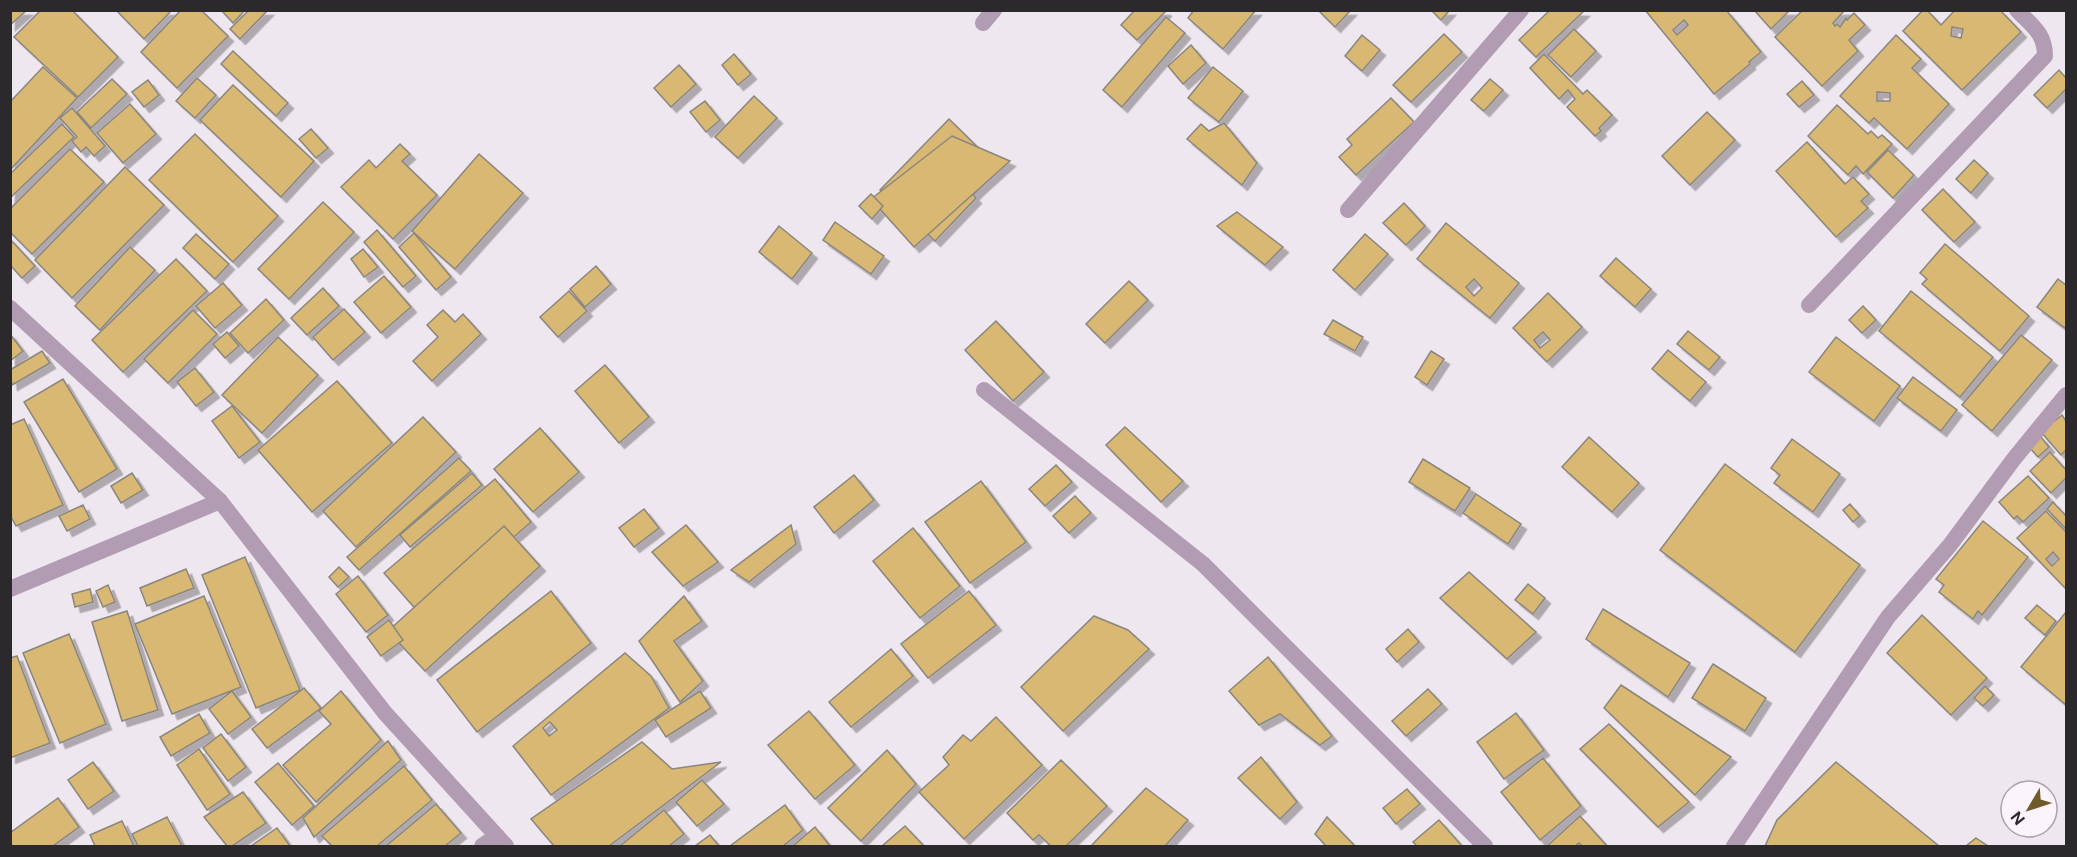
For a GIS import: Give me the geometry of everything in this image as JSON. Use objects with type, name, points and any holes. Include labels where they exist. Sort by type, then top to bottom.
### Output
[{"type":"street","points":[[1348,210],[1521,10]]},
{"type":"street","points":[[1809,305],[2044,56],[2045,42],[2017,10]]},
{"type":"street","points":[[10,308],[220,501],[385,713],[501,841],[482,846]]},
{"type":"street","points":[[984,390],[1203,564],[1485,846]]},
{"type":"street","points":[[1734,846],[1888,617],[1950,546],[2013,460],[2067,395]]},
{"type":"street","points":[[10,589],[220,501]]},
{"type":"building","points":[[10,10],[27,10],[10,25]]},
{"type":"building","points":[[41,10],[72,10],[118,57],[78,97],[14,37]]},
{"type":"building","points":[[116,10],[172,10],[144,39]]},
{"type":"building","points":[[181,10],[201,10],[228,36],[177,88],[141,52]]},
{"type":"building","points":[[221,10],[245,10],[233,23]]},
{"type":"building","points":[[249,10],[268,10],[240,39],[230,29]]},
{"type":"building","points":[[1135,10],[1166,11],[1137,40],[1121,25]]},
{"type":"building","points":[[1194,10],[1256,10],[1223,49],[1188,18]]},
{"type":"building","points":[[1318,10],[1351,10],[1335,27]]},
{"type":"building","points":[[1431,10],[1450,10],[1441,20]]},
{"type":"building","points":[[1550,10],[1584,11],[1536,57],[1519,40]]},
{"type":"building","points":[[1645,10],[1726,10],[1761,52],[1714,94]],"holes":[[[1684,20],[1688,25],[1677,35],[1673,30]]]},
{"type":"building","points":[[1754,10],[1790,10],[1771,29]]},
{"type":"building","points":[[1803,10],[1845,10],[1833,23],[1835,26],[1837,24],[1840,27],[1846,18],[1847,20],[1854,13],[1865,25],[1849,40],[1858,51],[1822,86],[1775,37]]},
{"type":"building","points":[[1923,10],[1927,10],[1941,25],[1955,10],[2000,10],[2021,32],[1962,90],[1903,31]],"holes":[[[1952,27],[1963,29],[1961,38],[1951,36]]]},
{"type":"building","points":[[1166,17],[1185,33],[1122,107],[1103,90]]},
{"type":"building","points":[[1574,29],[1596,51],[1571,77],[1548,55]]},
{"type":"building","points":[[1444,34],[1462,52],[1411,102],[1393,85]]},
{"type":"building","points":[[1362,35],[1380,50],[1362,71],[1345,56]]},
{"type":"building","points":[[1896,35],[1921,59],[1912,68],[1949,104],[1907,149],[1874,118],[1869,123],[1840,96]],"holes":[[[1877,92],[1890,93],[1890,101],[1877,101]]]},
{"type":"building","points":[[1191,45],[1206,63],[1183,84],[1168,66]]},
{"type":"building","points":[[233,51],[288,103],[276,116],[221,64]]},
{"type":"building","points":[[734,54],[751,74],[738,85],[722,65]]},
{"type":"building","points":[[1544,54],[1583,94],[1587,90],[1612,115],[1599,128],[1601,131],[1595,136],[1567,107],[1575,99],[1568,90],[1559,99],[1530,68]]},
{"type":"building","points":[[679,65],[696,84],[671,107],[654,88]]},
{"type":"building","points":[[43,67],[77,98],[10,170],[10,102]]},
{"type":"building","points":[[1213,67],[1243,91],[1219,122],[1188,98]]},
{"type":"building","points":[[2059,70],[2066,78],[2066,89],[2047,108],[2034,95]]},
{"type":"building","points":[[197,78],[216,95],[195,118],[176,101]]},
{"type":"building","points":[[112,79],[127,94],[91,128],[77,112]]},
{"type":"building","points":[[1490,79],[1503,90],[1484,111],[1471,100]]},
{"type":"building","points":[[148,80],[159,95],[144,107],[132,92]]},
{"type":"building","points":[[1802,81],[1814,95],[1799,107],[1787,94]]},
{"type":"building","points":[[233,85],[314,161],[281,197],[200,120]]},
{"type":"building","points":[[754,96],[777,118],[738,158],[715,137]]},
{"type":"building","points":[[1391,98],[1414,122],[1356,175],[1339,157],[1352,145],[1347,139]]},
{"type":"building","points":[[705,101],[720,120],[706,132],[690,112]]},
{"type":"building","points":[[130,104],[156,134],[123,163],[97,133]]},
{"type":"building","points":[[1837,105],[1868,134],[1871,131],[1878,138],[1882,135],[1892,144],[1863,174],[1856,166],[1848,175],[1808,136]]},
{"type":"building","points":[[72,108],[105,146],[94,156],[86,147],[81,152],[72,141],[77,137],[60,118]]},
{"type":"building","points":[[1707,112],[1735,140],[1690,185],[1662,156]]},
{"type":"building","points":[[949,119],[999,168],[973,195],[976,198],[935,241],[920,227],[909,239],[891,221],[901,210],[880,190]]},
{"type":"building","points":[[1224,123],[1257,163],[1242,185],[1187,139],[1201,124],[1209,131]]},
{"type":"building","points":[[62,124],[74,137],[10,198],[10,174]]},
{"type":"building","points":[[311,129],[328,148],[316,158],[299,139]]},
{"type":"building","points":[[195,134],[278,216],[233,262],[149,180]]},
{"type":"building","points":[[952,136],[1010,161],[914,247],[871,199]]},
{"type":"building","points":[[1807,142],[1845,184],[1853,177],[1869,194],[1861,201],[1868,208],[1836,237],[1776,171]]},
{"type":"building","points":[[400,144],[410,154],[402,161],[437,195],[393,239],[341,187],[369,160],[376,168]]},
{"type":"building","points":[[70,149],[104,182],[32,254],[10,232],[10,209]]},
{"type":"building","points":[[1888,150],[1914,175],[1893,198],[1867,172]]},
{"type":"building","points":[[479,154],[523,193],[455,269],[412,231]]},
{"type":"building","points":[[1974,160],[1988,173],[1971,193],[1956,179]]},
{"type":"building","points":[[125,167],[164,205],[72,298],[35,260]]},
{"type":"building","points":[[1943,189],[1975,222],[1954,242],[1922,210]]},
{"type":"building","points":[[871,194],[883,206],[872,219],[859,206]]},
{"type":"building","points":[[323,202],[354,232],[289,299],[258,269]]},
{"type":"building","points":[[1404,203],[1425,226],[1406,245],[1383,223]]},
{"type":"building","points":[[1237,212],[1283,247],[1265,265],[1217,226]]},
{"type":"building","points":[[835,222],[884,256],[871,274],[823,240]]},
{"type":"building","points":[[1446,223],[1519,283],[1490,318],[1417,259]],"holes":[[[1474,279],[1482,288],[1474,296],[1466,287]]]},
{"type":"building","points":[[779,226],[812,253],[792,279],[759,252]]},
{"type":"building","points":[[377,230],[416,276],[403,287],[364,242]]},
{"type":"building","points":[[414,233],[451,277],[436,290],[399,247]]},
{"type":"building","points":[[196,234],[229,264],[215,279],[183,248]]},
{"type":"building","points":[[1365,234],[1388,254],[1355,290],[1333,270]]},
{"type":"building","points":[[10,239],[35,266],[22,278],[10,265]]},
{"type":"building","points":[[1945,244],[2029,316],[2000,351],[1922,284],[1927,279],[1920,273]]},
{"type":"building","points":[[130,247],[155,270],[100,330],[75,306]]},
{"type":"building","points":[[363,249],[378,267],[364,277],[351,259]]},
{"type":"building","points":[[1616,258],[1651,289],[1635,307],[1600,276]]},
{"type":"building","points":[[176,259],[207,291],[123,372],[92,340]]},
{"type":"building","points":[[596,266],[611,284],[585,307],[570,289]]},
{"type":"building","points":[[384,276],[411,307],[381,333],[354,302]]},
{"type":"building","points":[[2058,279],[2066,285],[2065,328],[2037,307]]},
{"type":"building","points":[[1129,281],[1148,300],[1105,343],[1086,324]]},
{"type":"building","points":[[223,283],[242,305],[215,328],[196,306]]},
{"type":"building","points":[[323,288],[339,306],[307,335],[291,318]]},
{"type":"building","points":[[569,291],[587,311],[558,337],[540,317]]},
{"type":"building","points":[[1911,291],[1993,357],[1960,397],[1879,331]]},
{"type":"building","points":[[1548,293],[1582,327],[1547,362],[1513,328]],"holes":[[[1543,332],[1550,340],[1540,348],[1534,340]]]},
{"type":"building","points":[[266,299],[284,320],[248,353],[230,333]]},
{"type":"building","points":[[1863,306],[1876,320],[1862,333],[1849,320]]},
{"type":"building","points":[[344,309],[365,332],[333,360],[313,337]]},
{"type":"building","points":[[193,310],[217,334],[168,383],[144,359]]},
{"type":"building","points":[[443,310],[455,322],[463,314],[481,334],[432,381],[413,361],[438,337],[427,325]]},
{"type":"building","points":[[1333,320],[1363,337],[1355,351],[1324,334]]},
{"type":"building","points":[[996,321],[1044,372],[1013,401],[965,350]]},
{"type":"building","points":[[1688,331],[1720,357],[1709,370],[1677,344]]},
{"type":"building","points":[[227,332],[239,346],[225,358],[213,344]]},
{"type":"building","points":[[10,334],[23,351],[10,361]]},
{"type":"building","points":[[2021,335],[2052,360],[1992,431],[1962,405]]},
{"type":"building","points":[[278,337],[318,375],[262,433],[222,395]]},
{"type":"building","points":[[1836,337],[1900,386],[1874,421],[1809,372]]},
{"type":"building","points":[[1668,350],[1706,382],[1690,401],[1652,369]]},
{"type":"building","points":[[42,351],[50,363],[12,385],[10,370]]},
{"type":"building","points":[[1431,351],[1444,359],[1427,385],[1415,377]]},
{"type":"building","points":[[605,365],[649,417],[619,443],[575,391]]},
{"type":"building","points":[[195,368],[214,392],[196,406],[177,382]]},
{"type":"building","points":[[1913,377],[1957,410],[1941,431],[1897,398]]},
{"type":"building","points":[[63,379],[117,469],[79,492],[24,402]]},
{"type":"building","points":[[337,381],[392,443],[312,512],[258,450]]},
{"type":"building","points":[[232,406],[260,442],[239,458],[212,421]]},
{"type":"building","points":[[2062,415],[2066,421],[2066,450],[2061,455],[2041,432]]},
{"type":"building","points":[[423,417],[456,452],[356,547],[323,511]]},
{"type":"building","points":[[24,419],[63,505],[16,526],[10,515],[10,425]]},
{"type":"building","points":[[1125,427],[1183,481],[1161,502],[1106,445]]},
{"type":"building","points":[[540,428],[579,472],[533,512],[494,469]]},
{"type":"building","points":[[1589,437],[1639,483],[1612,512],[1562,467]]},
{"type":"building","points":[[2041,437],[2049,447],[2038,457],[2029,447]]},
{"type":"building","points":[[1792,439],[1840,474],[1813,512],[1774,483],[1780,475],[1771,468]]},
{"type":"building","points":[[2050,452],[2066,470],[2066,478],[2051,493],[2030,471]]},
{"type":"building","points":[[459,458],[471,471],[359,570],[347,557]]},
{"type":"building","points":[[1423,459],[1470,488],[1455,511],[1409,482]]},
{"type":"building","points":[[1725,464],[1860,565],[1795,652],[1660,550]]},
{"type":"building","points":[[1056,465],[1072,482],[1045,506],[1029,489]]},
{"type":"building","points":[[132,473],[143,490],[121,503],[111,486]]},
{"type":"building","points":[[472,473],[482,485],[410,547],[400,535]]},
{"type":"building","points":[[854,475],[874,500],[834,533],[814,507]]},
{"type":"building","points":[[2028,476],[2049,498],[2023,522],[2017,516],[2014,519],[1999,502]]},
{"type":"building","points":[[495,479],[531,522],[451,591],[455,596],[424,622],[418,615],[420,614],[384,573]]},
{"type":"building","points":[[981,481],[1026,542],[970,583],[925,522]]},
{"type":"building","points":[[1476,494],[1521,524],[1508,544],[1463,513]]},
{"type":"building","points":[[1075,496],[1091,513],[1069,533],[1053,516]]},
{"type":"building","points":[[2053,502],[2066,516],[2066,529],[2047,509]]},
{"type":"building","points":[[1850,504],[1860,516],[1853,522],[1843,510]]},
{"type":"building","points":[[83,505],[90,519],[67,531],[59,516]]},
{"type":"building","points":[[644,509],[659,528],[634,547],[619,528]]},
{"type":"building","points":[[2046,511],[2066,532],[2066,589],[2017,538]],"holes":[[[2053,552],[2059,559],[2052,566],[2046,559]]]},
{"type":"building","points":[[1983,521],[2028,557],[1982,615],[1978,611],[1973,619],[1939,592],[1944,585],[1936,579]]},
{"type":"building","points":[[686,525],[718,562],[683,586],[652,552]]},
{"type":"building","points":[[791,525],[796,544],[749,582],[731,570]]},
{"type":"building","points":[[504,526],[540,566],[425,671],[388,631]]},
{"type":"building","points":[[913,528],[960,586],[920,618],[873,561]]},
{"type":"building","points":[[245,557],[300,690],[256,708],[202,575]]},
{"type":"building","points":[[339,567],[349,577],[338,587],[329,577]]},
{"type":"building","points":[[186,569],[194,588],[147,606],[140,588]]},
{"type":"building","points":[[1469,572],[1536,632],[1507,659],[1440,598]]},
{"type":"building","points":[[358,576],[388,615],[366,632],[336,594]]},
{"type":"building","points":[[1528,584],[1545,598],[1533,614],[1515,600]]},
{"type":"building","points":[[108,585],[115,602],[103,607],[96,591]]},
{"type":"building","points":[[90,589],[93,602],[75,607],[72,594]]},
{"type":"building","points":[[551,591],[591,643],[477,732],[437,680]]},
{"type":"building","points":[[969,591],[996,625],[928,678],[901,644]]},
{"type":"building","points":[[204,596],[241,687],[172,714],[135,624]]},
{"type":"building","points":[[684,596],[702,621],[674,641],[703,681],[680,702],[639,641]]},
{"type":"building","points":[[2037,605],[2056,621],[2045,635],[2025,618]]},
{"type":"building","points":[[1603,609],[1690,663],[1668,697],[1586,639]]},
{"type":"building","points":[[127,611],[158,710],[122,721],[92,622]]},
{"type":"building","points":[[2066,612],[2066,705],[2021,667]]},
{"type":"building","points":[[1922,615],[1987,678],[1951,715],[1887,653]]},
{"type":"building","points":[[1094,616],[1128,630],[1149,649],[1063,731],[1021,687]]},
{"type":"building","points":[[389,620],[403,640],[381,656],[367,637]]},
{"type":"building","points":[[1408,629],[1419,642],[1397,662],[1386,649]]},
{"type":"building","points":[[69,634],[106,724],[60,743],[23,653]]},
{"type":"building","points":[[891,649],[913,676],[851,727],[829,702]]},
{"type":"building","points":[[625,653],[651,676],[669,708],[551,795],[513,746]],"holes":[[[550,722],[557,730],[549,736],[543,728]]]},
{"type":"building","points":[[17,656],[50,743],[10,758],[10,658]]},
{"type":"building","points":[[1268,657],[1332,736],[1320,745],[1280,714],[1259,725],[1229,691]]},
{"type":"building","points":[[1713,664],[1766,698],[1745,731],[1692,698]]},
{"type":"building","points":[[1621,685],[1731,757],[1695,795],[1604,708]]},
{"type":"building","points":[[1985,686],[1994,695],[1983,706],[1974,698]]},
{"type":"building","points":[[304,688],[321,708],[267,748],[252,729]]},
{"type":"building","points":[[1428,689],[1442,704],[1406,736],[1392,721]]},
{"type":"building","points":[[232,691],[251,717],[228,734],[209,709]]},
{"type":"building","points":[[341,691],[381,740],[316,802],[283,765],[331,724],[319,711]]},
{"type":"building","points":[[700,691],[711,708],[666,737],[655,720]]},
{"type":"building","points":[[809,711],[855,765],[815,799],[768,745]]},
{"type":"building","points":[[1516,713],[1544,750],[1504,779],[1477,742]]},
{"type":"building","points":[[199,714],[210,733],[171,756],[160,737]]},
{"type":"building","points":[[996,717],[1042,765],[964,839],[919,792],[949,765],[943,757],[963,735],[971,741]]},
{"type":"building","points":[[1609,724],[1689,802],[1658,827],[1580,749]]},
{"type":"building","points":[[221,734],[246,767],[228,781],[203,748]]},
{"type":"building","points":[[388,741],[401,760],[314,837],[303,818]]},
{"type":"building","points":[[642,742],[672,769],[721,762],[609,846],[554,846],[531,819]]},
{"type":"building","points":[[199,749],[230,794],[207,810],[177,765]]},
{"type":"building","points":[[887,750],[916,784],[861,841],[828,808]]},
{"type":"building","points":[[1261,757],[1297,802],[1280,819],[1238,778]]},
{"type":"building","points":[[1543,758],[1581,806],[1540,840],[1501,792]]},
{"type":"building","points":[[1061,760],[1107,806],[1066,846],[1051,846],[1039,835],[1033,840],[1007,813]]},
{"type":"building","points":[[93,762],[114,791],[88,809],[68,780]]},
{"type":"building","points":[[1836,762],[1939,846],[1765,846],[1777,820]]},
{"type":"building","points":[[278,763],[314,806],[292,825],[255,782]]},
{"type":"building","points":[[404,766],[432,800],[377,846],[332,846],[322,836]]},
{"type":"building","points":[[702,780],[724,804],[697,826],[676,802]]},
{"type":"building","points":[[1146,788],[1188,820],[1165,846],[1091,846]]},
{"type":"building","points":[[1407,789],[1420,804],[1396,824],[1383,808]]},
{"type":"building","points":[[243,792],[266,823],[232,846],[227,846],[204,817]]},
{"type":"building","points":[[58,798],[79,827],[53,846],[13,846],[10,843],[10,833]]},
{"type":"building","points":[[436,804],[461,833],[445,846],[386,846]]},
{"type":"building","points":[[785,805],[803,830],[783,846],[730,846]]},
{"type":"building","points":[[664,810],[684,834],[669,846],[620,846]]},
{"type":"building","points":[[1580,816],[1607,846],[1582,846],[1579,843],[1575,846],[1547,846]]},
{"type":"building","points":[[167,817],[182,846],[138,846],[132,834]]},
{"type":"building","points":[[1327,817],[1355,846],[1326,846],[1315,834]]},
{"type":"building","points":[[1439,820],[1462,846],[1417,846],[1413,842]]},
{"type":"building","points":[[122,821],[134,846],[95,846],[90,835]]},
{"type":"building","points":[[905,826],[924,846],[882,846]]},
{"type":"building","points":[[815,827],[830,846],[793,846]]},
{"type":"building","points":[[277,828],[290,846],[251,846]]},
{"type":"building","points":[[710,835],[719,846],[695,846]]},
{"type":"building","points":[[1976,838],[1988,846],[1966,846]]}]
